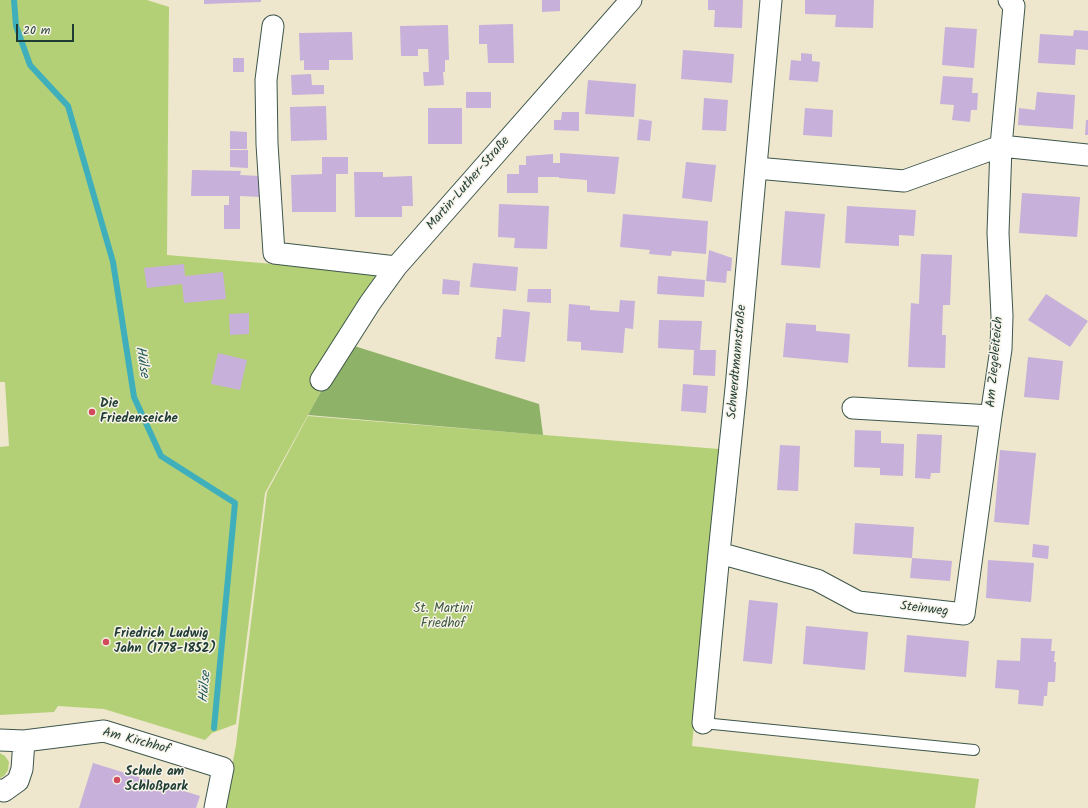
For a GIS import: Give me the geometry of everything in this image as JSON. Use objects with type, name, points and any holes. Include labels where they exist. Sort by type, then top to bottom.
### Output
[{"type":"street","name":"Martin-Luther-Straße","points":[[321,380],[362,316],[396,267],[631,0]]},
{"type":"street","name":"Schwerdtmannstraße","points":[[703,723],[718,554],[736,388],[771,0]]},
{"type":"street","name":"Am Ziegeleiteich","points":[[853,408],[991,416],[1000,349],[1002,316],[998,233],[1001,146],[1016,2]]},
{"type":"street","points":[[273,26],[266,80],[267,144],[274,252],[396,267]]},
{"type":"street","points":[[756,168],[904,181],[1001,146],[1088,155]]},
{"type":"street","name":"Steinweg","points":[[718,554],[817,580],[858,602],[964,614],[991,416]]},
{"type":"street","name":"Am Kirchhof","points":[[0,740],[24,740],[104,731],[223,768],[215,808]]},
{"type":"street","points":[[0,790],[4,790],[18,781],[22,769],[24,740]]},
{"type":"lane","points":[[703,723],[974,750]]},
{"type":"green space","points":[[0,0],[147,0],[169,7],[167,255],[379,273],[324,386],[265,493],[236,724],[212,733],[205,740],[104,709],[58,706],[54,712],[0,715],[0,447],[9,446],[5,382],[0,382]]},
{"type":"green space","points":[[351,345],[539,404],[543,435],[308,415],[324,386]]},
{"type":"green space","name":"St. Martini Friedhof","points":[[308,416],[719,449],[692,746],[979,779],[975,808],[224,808],[236,745],[267,492]]},
{"type":"green space","points":[[0,753],[5,756],[9,762],[8,770],[4,776],[0,778]]},
{"type":"building","points":[[204,0],[261,0],[261,2],[204,4]]},
{"type":"building","points":[[542,0],[560,0],[560,11],[542,12]]},
{"type":"building","points":[[708,0],[743,0],[742,28],[714,27],[715,10],[708,10]]},
{"type":"building","points":[[805,0],[874,0],[873,28],[835,27],[836,15],[805,14]]},
{"type":"building","points":[[513,24],[514,63],[488,63],[487,44],[479,44],[479,25]]},
{"type":"building","points":[[448,25],[449,60],[445,60],[445,72],[443,72],[444,85],[424,86],[423,72],[429,72],[428,49],[418,49],[418,56],[401,56],[400,26]]},
{"type":"building","points":[[945,27],[977,29],[974,68],[942,65]]},
{"type":"building","points":[[1074,30],[1088,31],[1088,50],[1076,49],[1075,65],[1038,63],[1040,34],[1073,36]]},
{"type":"building","points":[[352,32],[353,60],[329,60],[329,70],[304,70],[304,60],[300,61],[299,33]]},
{"type":"building","points":[[683,50],[734,54],[732,83],[681,79]]},
{"type":"building","points":[[801,53],[812,54],[812,61],[820,62],[818,82],[789,80],[791,60],[801,61]]},
{"type":"building","points":[[233,58],[244,58],[244,72],[233,72]]},
{"type":"building","points":[[311,74],[312,85],[324,85],[324,94],[292,95],[291,75]]},
{"type":"building","points":[[943,76],[973,78],[972,93],[978,93],[977,110],[971,110],[970,122],[952,120],[954,105],[940,104]]},
{"type":"building","points":[[588,80],[636,84],[634,117],[585,114]]},
{"type":"building","points":[[466,92],[491,92],[491,108],[466,108]]},
{"type":"building","points":[[1037,92],[1075,95],[1073,129],[1018,125],[1019,108],[1035,110]]},
{"type":"building","points":[[704,98],[728,100],[726,131],[702,130]]},
{"type":"building","points":[[326,106],[327,140],[291,141],[290,107]]},
{"type":"building","points":[[428,108],[462,108],[462,144],[428,144]]},
{"type":"building","points":[[805,108],[833,110],[832,137],[803,135]]},
{"type":"building","points":[[562,112],[579,112],[579,131],[554,130],[554,120],[561,120]]},
{"type":"building","points":[[639,119],[652,121],[650,141],[637,140]]},
{"type":"building","points":[[1086,120],[1088,120],[1088,135],[1085,135]]},
{"type":"building","points":[[230,131],[247,132],[247,149],[230,149]]},
{"type":"building","points":[[230,150],[248,150],[248,168],[230,167]]},
{"type":"building","points":[[560,153],[619,157],[615,194],[587,192],[587,180],[559,177],[538,177],[538,193],[507,193],[507,174],[519,174],[519,165],[526,165],[526,156],[553,154],[553,163],[560,163]]},
{"type":"building","points":[[322,157],[348,157],[348,174],[336,174],[336,212],[292,212],[291,175],[322,174]]},
{"type":"building","points":[[686,162],[716,165],[712,202],[682,198]]},
{"type":"building","points":[[192,170],[241,171],[240,175],[260,176],[260,197],[240,196],[240,229],[224,229],[224,205],[229,205],[229,196],[191,196]]},
{"type":"building","points":[[354,172],[383,172],[383,177],[412,176],[413,206],[402,206],[402,217],[355,217]]},
{"type":"building","points":[[1022,193],[1080,197],[1077,237],[1019,233]]},
{"type":"building","points":[[499,204],[549,206],[547,249],[514,248],[515,238],[498,237]]},
{"type":"building","points":[[847,206],[916,210],[914,236],[899,235],[899,246],[845,243]]},
{"type":"building","points":[[785,211],[825,214],[820,268],[781,265]]},
{"type":"building","points":[[623,214],[708,221],[706,254],[672,251],[671,256],[649,254],[650,250],[620,247]]},
{"type":"building","points":[[709,250],[732,258],[731,271],[727,271],[726,283],[706,281]]},
{"type":"building","points":[[921,254],[952,255],[950,305],[943,305],[942,335],[946,335],[945,368],[908,367],[911,303],[919,304]]},
{"type":"building","points":[[473,263],[518,267],[516,291],[470,287]]},
{"type":"building","points":[[184,264],[185,276],[223,272],[226,299],[184,303],[182,284],[147,288],[144,268]]},
{"type":"building","points":[[658,276],[705,280],[704,297],[657,294]]},
{"type":"building","points":[[443,279],[460,281],[459,295],[442,294]]},
{"type":"building","points":[[528,289],[551,289],[551,303],[527,302]]},
{"type":"building","points":[[1046,294],[1088,321],[1070,347],[1028,320]]},
{"type":"building","points":[[620,300],[635,301],[633,329],[625,328],[623,353],[581,350],[581,342],[567,341],[569,304],[590,306],[590,310],[619,312]]},
{"type":"building","points":[[503,309],[530,312],[525,362],[495,359],[497,337],[501,337]]},
{"type":"building","points":[[249,313],[249,334],[230,335],[229,314]]},
{"type":"building","points":[[659,320],[702,321],[700,350],[716,350],[715,376],[693,375],[694,350],[658,348]]},
{"type":"building","points":[[786,323],[816,325],[816,331],[850,334],[848,363],[783,357]]},
{"type":"building","points":[[218,353],[247,360],[240,390],[211,384]]},
{"type":"building","points":[[1028,357],[1063,361],[1059,400],[1024,397]]},
{"type":"building","points":[[683,384],[708,386],[706,413],[681,411]]},
{"type":"building","points":[[855,430],[881,431],[881,443],[904,444],[903,476],[880,475],[880,468],[854,467]]},
{"type":"building","points":[[917,434],[942,435],[940,473],[931,473],[930,479],[915,478]]},
{"type":"building","points":[[780,445],[800,446],[798,491],[777,490]]},
{"type":"building","points":[[1000,450],[1036,453],[1029,525],[994,522]]},
{"type":"building","points":[[855,523],[914,527],[912,558],[853,554]]},
{"type":"building","points":[[1033,544],[1049,546],[1048,559],[1032,557]]},
{"type":"building","points":[[912,558],[952,561],[950,581],[910,578]]},
{"type":"building","points":[[988,560],[1034,563],[1031,602],[986,598]]},
{"type":"building","points":[[749,600],[778,603],[772,664],[743,661]]},
{"type":"building","points":[[806,626],[868,632],[865,670],[803,664]]},
{"type":"building","points":[[907,635],[969,641],[966,677],[904,672]]},
{"type":"building","points":[[1021,638],[1052,639],[1051,651],[1055,651],[1054,662],[1056,662],[1055,682],[1048,682],[1047,696],[1044,696],[1043,706],[1018,704],[1019,690],[995,688],[997,660],[1020,661]]},
{"type":"building","name":"Schule am Schloßpark","points":[[93,763],[200,796],[196,808],[79,808]]},
{"type":"waterway","name":"Hülse","points":[[14,0],[16,26],[30,65],[68,106],[113,262],[134,397],[161,456],[235,503],[214,728]]},
{"type":"place","name":"Die Friedenseiche","points":[[92,412]]},
{"type":"place","name":"Friedrich Ludwig Jahn (1778-1852)","points":[[106,642]]},
{"type":"place","name":"Schule am Schloßpark","points":[[117,780]]}]
